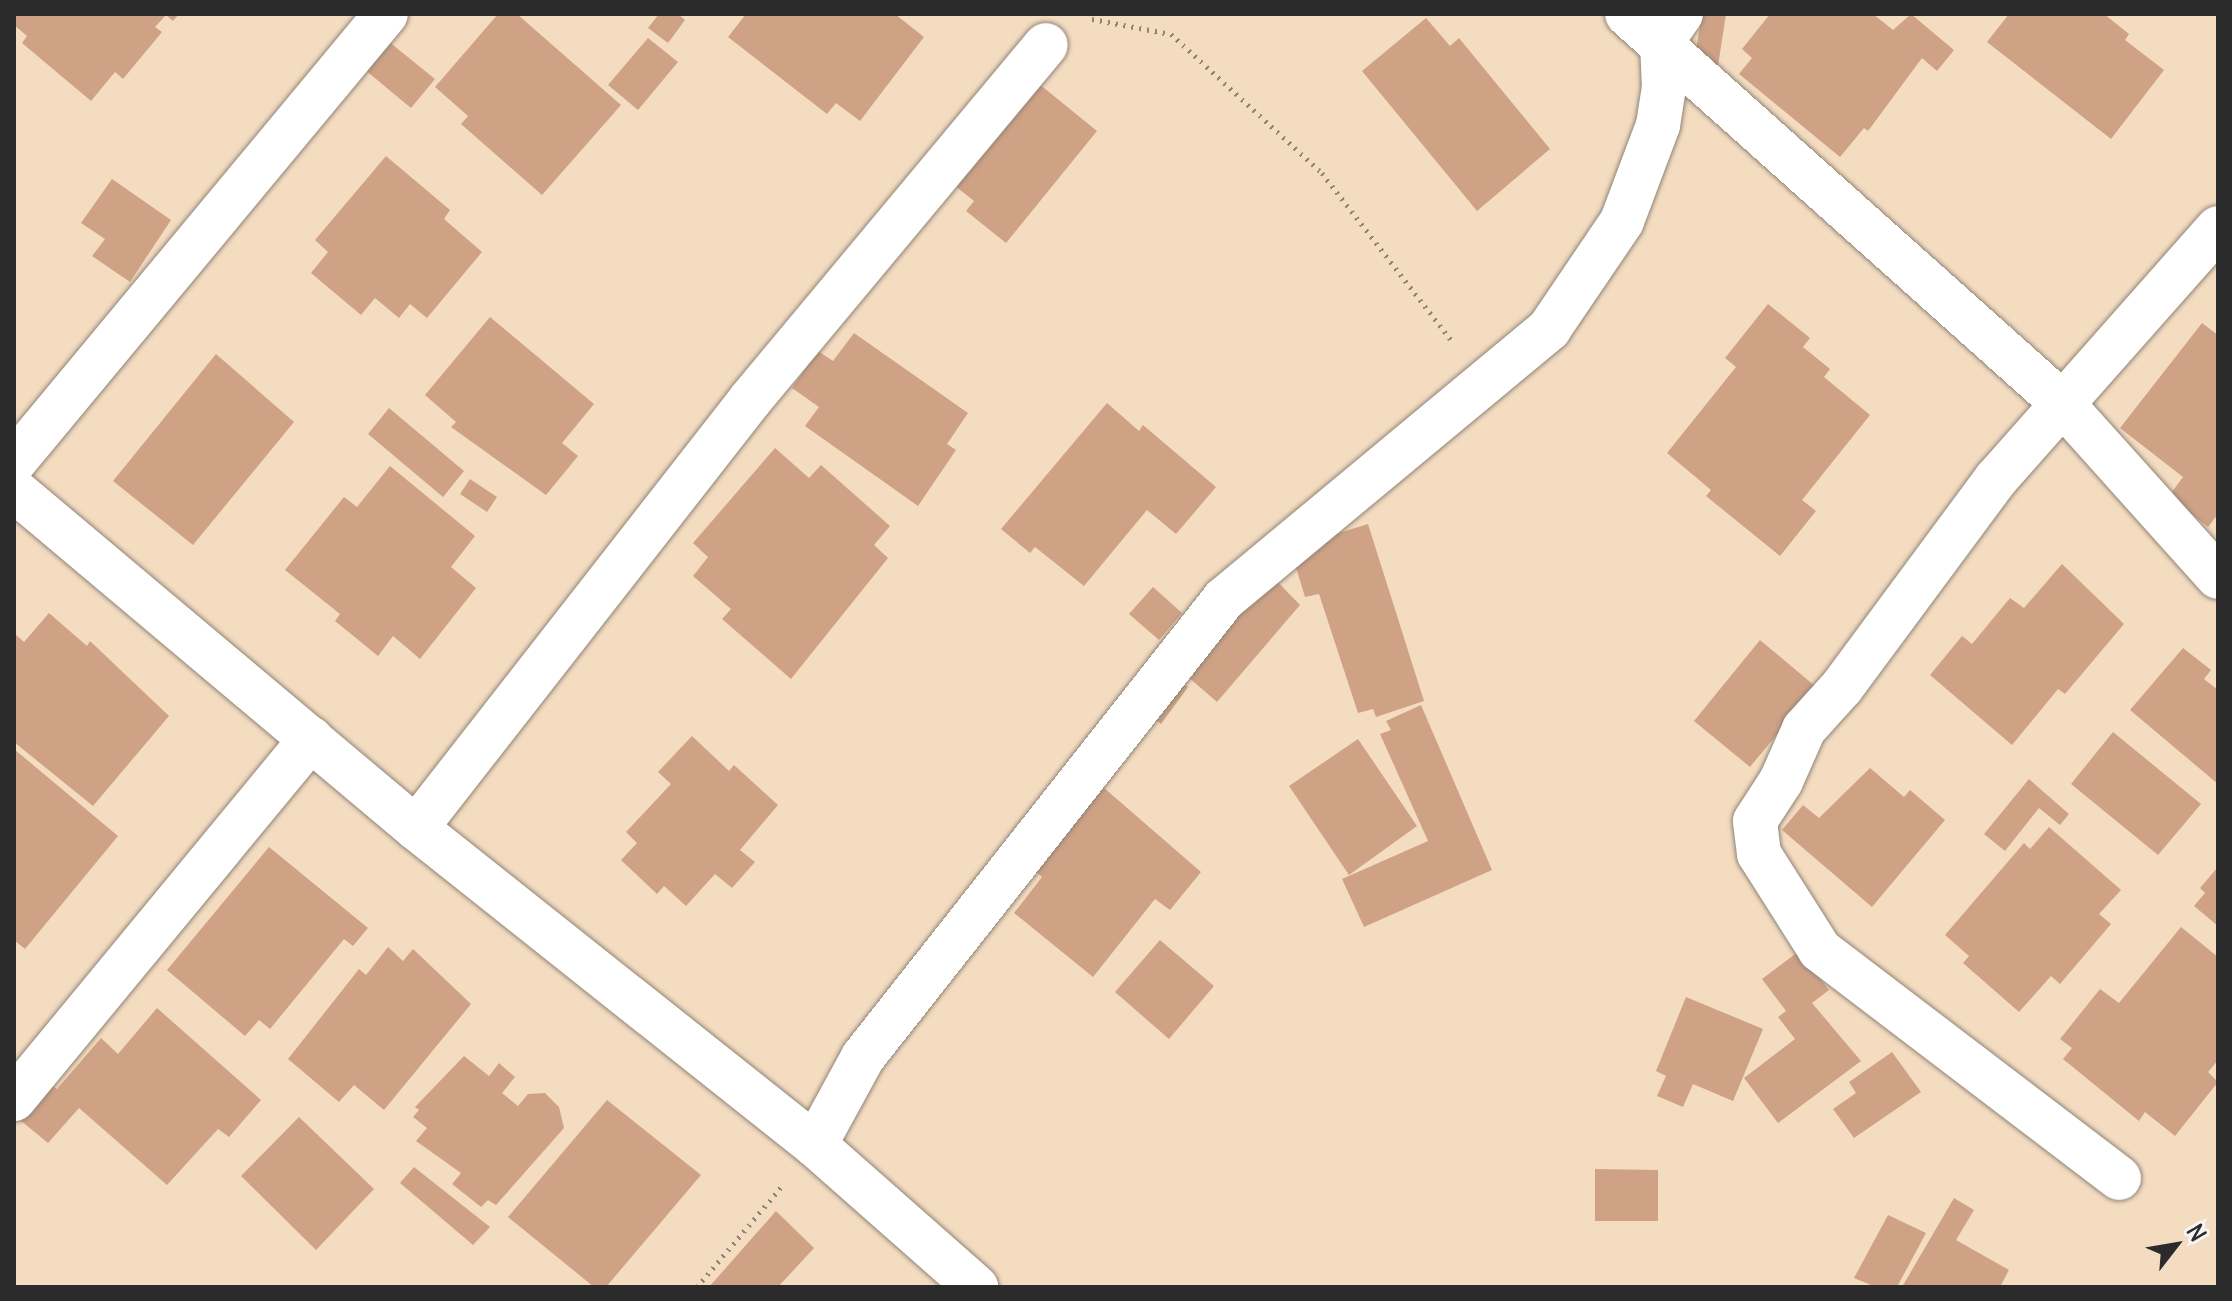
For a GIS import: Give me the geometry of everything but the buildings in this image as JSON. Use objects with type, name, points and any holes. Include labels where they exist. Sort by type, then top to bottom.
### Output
[{"type":"street","points":[[14,462],[386,14]]},
{"type":"street","points":[[1627,14],[1671,28],[2061,402],[2218,577]]},
{"type":"street","points":[[815,1145],[863,1057],[1224,599],[1549,329],[1622,221],[1658,125],[1671,28]]},
{"type":"street","points":[[416,828],[750,400],[1046,45]]},
{"type":"street","points":[[2119,1178],[1820,950],[1759,854],[1755,821],[1781,781],[1804,729],[1842,687],[1996,479],[2218,228]]},
{"type":"street","points":[[14,490],[416,828],[815,1145],[976,1287]]},
{"type":"street","points":[[14,1099],[311,739]]},
{"type":"path","points":[[1046,45],[1093,18],[1171,34],[1322,173],[1482,384]]},
{"type":"path","points":[[697,1287],[815,1145]]}]
